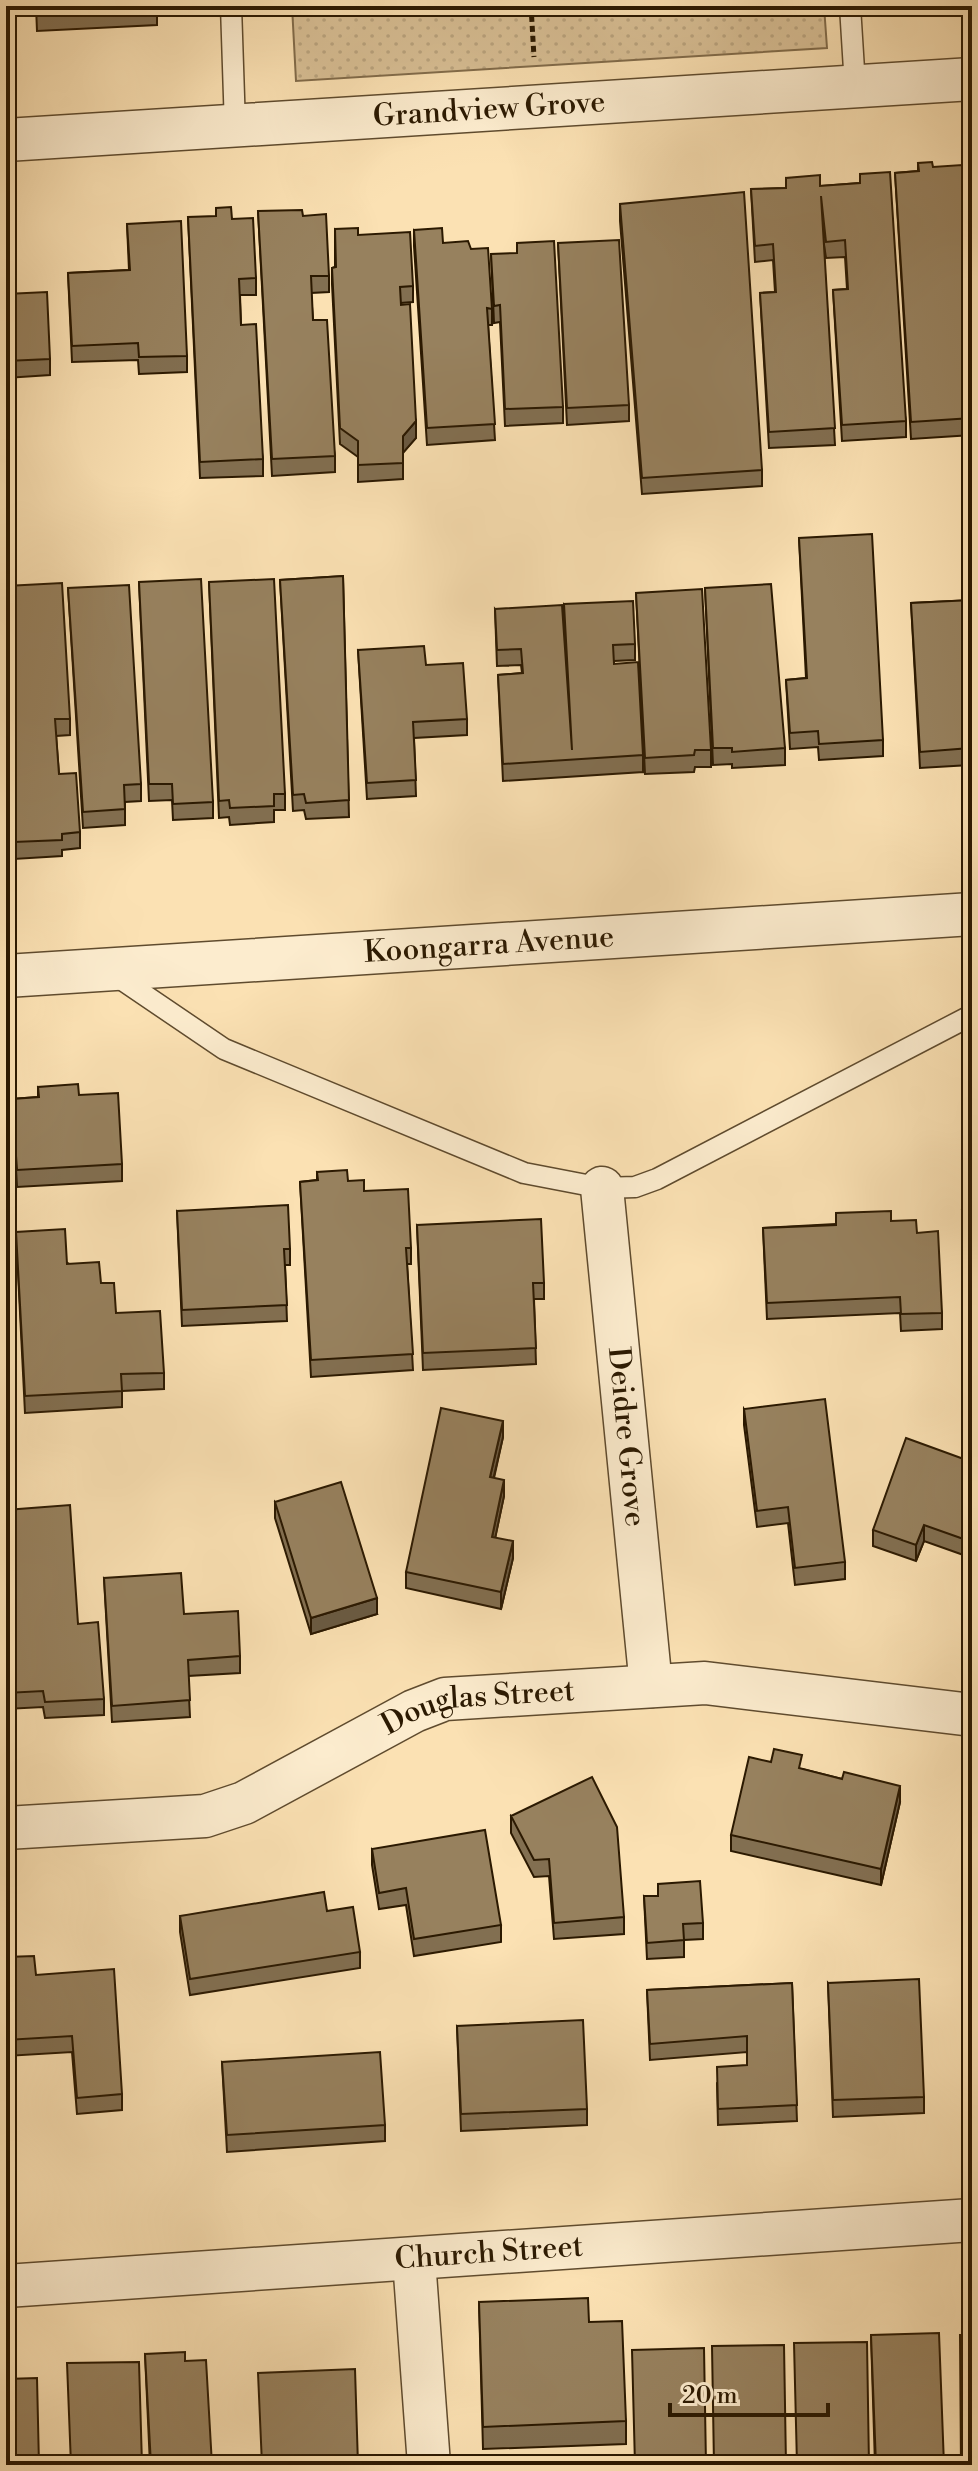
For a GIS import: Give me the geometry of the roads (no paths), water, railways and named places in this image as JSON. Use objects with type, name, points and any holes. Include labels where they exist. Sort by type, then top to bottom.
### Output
[{"type":"street","name":"Grandview Grove","points":[[6,140],[972,79]]},
{"type":"street","name":"Koongarra Avenue","points":[[6,976],[972,914]]},
{"type":"street","name":"Deidre Grove","points":[[602,1188],[651,1686]]},
{"type":"street","name":"Douglas Street","points":[[6,1828],[205,1816],[244,1803],[414,1711],[445,1699],[705,1683],[972,1715]]},
{"type":"street","name":"Church Street","points":[[6,2286],[972,2220]]},
{"type":"street","points":[[414,2260],[429,2465]]},
{"type":"lane","points":[[231,6],[235,127]]},
{"type":"lane","points":[[850,6],[855,86]]},
{"type":"lane","points":[[106,970],[224,1049],[524,1173],[602,1188],[635,1187],[657,1179],[972,1015]]}]
